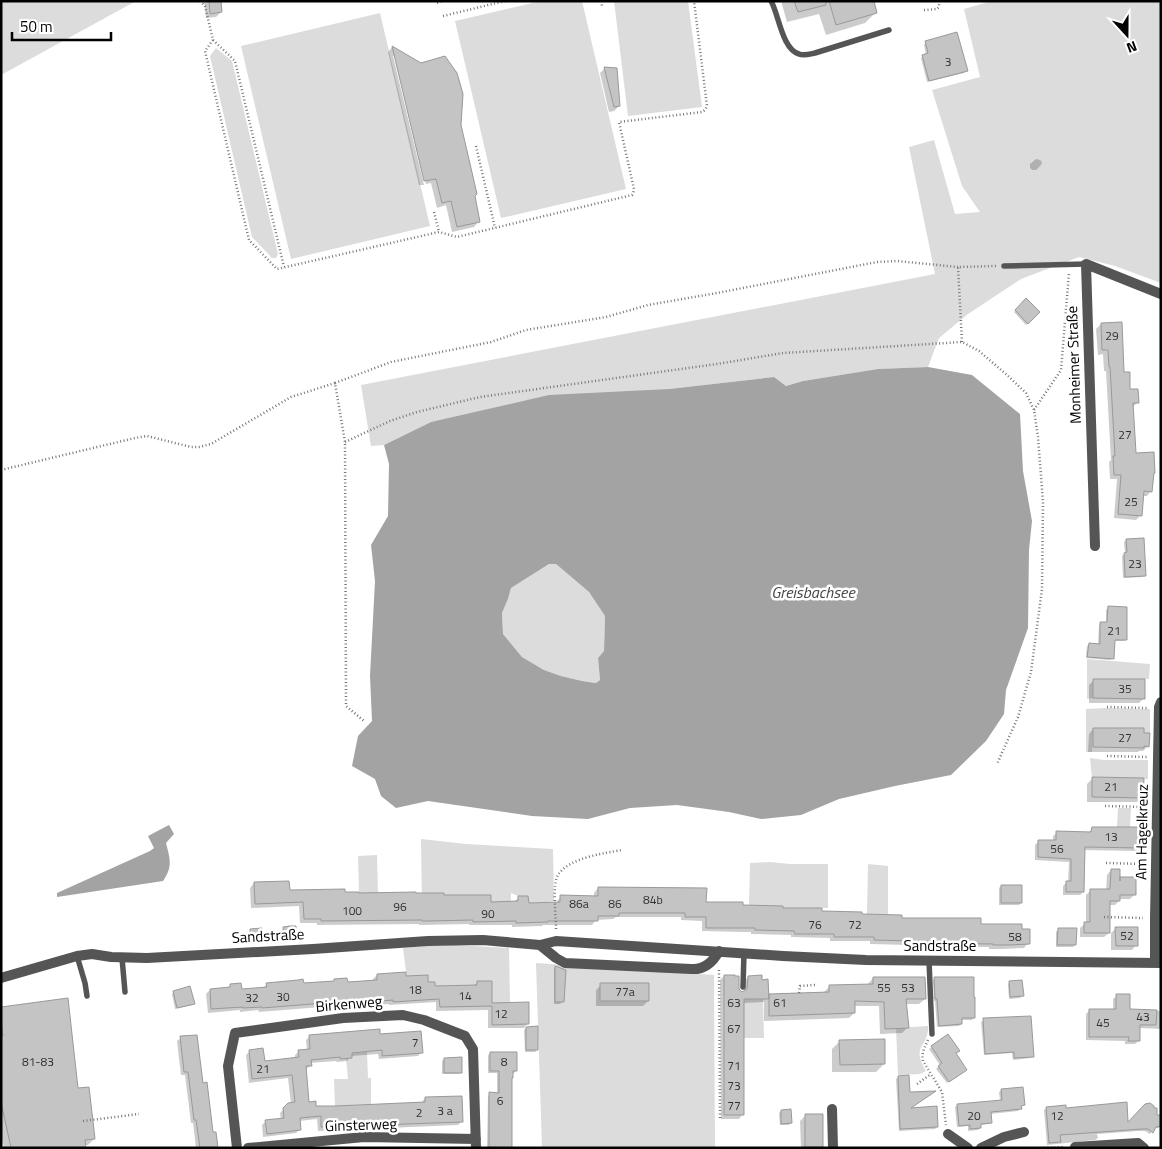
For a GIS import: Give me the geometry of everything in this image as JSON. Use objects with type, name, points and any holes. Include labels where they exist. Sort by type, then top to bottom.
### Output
[{"type":"street","points":[[1086,264],[1161,294]]},
{"type":"street","name":"Monheimer Straße","points":[[1086,264],[1095,546]]},
{"type":"street","name":"Am Hagelkreuz","points":[[1158,963],[1155,918],[1159,707],[1161,702]]},
{"type":"street","name":"Sandstraße","points":[[1,978],[77,956],[92,954],[122,958],[147,958],[428,941],[483,940],[540,945],[556,941],[866,960],[1158,963]]},
{"type":"street","points":[[540,945],[565,963],[691,969],[703,968],[708,965],[719,951]]},
{"type":"street","name":"Birkenweg","points":[[237,1148],[228,1066],[235,1033],[343,1018],[403,1015],[424,1020],[465,1036],[473,1049],[476,1143]]},
{"type":"street","points":[[832,1109],[833,1148]]},
{"type":"street","points":[[982,1148],[1004,1136],[1024,1132]]},
{"type":"street","points":[[948,1134],[968,1148]]},
{"type":"street","name":"Ginsterweg","points":[[248,1148],[364,1137],[476,1143]]},
{"type":"street","points":[[1075,1147],[1138,1143],[1144,1148]]},
{"type":"lane","points":[[771,1],[784,38],[794,52],[800,54],[815,53],[889,30]]},
{"type":"lane","points":[[1004,266],[1086,264]]},
{"type":"lane","points":[[743,987],[744,953]]},
{"type":"lane","points":[[77,956],[86,983],[88,996]]},
{"type":"lane","points":[[122,958],[125,992]]},
{"type":"lane","points":[[929,960],[932,1034]]},
{"type":"path","points":[[200,1],[205,6],[213,40],[235,61],[284,267]]},
{"type":"path","points":[[437,3],[443,1]]},
{"type":"path","points":[[443,16],[504,1]]},
{"type":"path","points":[[601,1],[602,6]]},
{"type":"path","points":[[213,40],[205,51],[249,240],[277,269],[439,232],[457,237],[633,194],[634,189],[619,122],[702,112],[707,106],[694,1]]},
{"type":"path","points":[[924,10],[937,9],[939,1]]},
{"type":"path","points":[[476,146],[495,228]]},
{"type":"path","points":[[434,212],[439,232]]},
{"type":"path","points":[[1,470],[148,436],[191,447],[211,444],[291,397],[391,362],[491,342],[526,330],[606,317],[648,305],[877,262],[897,261],[958,267],[1004,266]]},
{"type":"path","points":[[1034,410],[1061,370],[1069,264]]},
{"type":"path","points":[[958,267],[962,342]]},
{"type":"path","points":[[345,442],[390,421],[416,412],[480,397],[783,353],[962,342],[979,351],[1026,393],[1034,410],[1038,437],[1043,502],[1042,589],[1031,672],[1018,717],[996,764]]},
{"type":"path","points":[[335,383],[345,442],[346,706],[364,721]]},
{"type":"path","points":[[1107,706],[1148,708]]},
{"type":"path","points":[[1107,756],[1158,758]]},
{"type":"path","points":[[1106,806],[1158,807]]},
{"type":"path","points":[[556,941],[555,886],[558,875],[575,862],[590,856],[622,850]]},
{"type":"path","points":[[1106,863],[1156,864]]},
{"type":"path","points":[[1104,917],[1155,918]]},
{"type":"path","points":[[719,951],[720,1118]]},
{"type":"path","points":[[799,993],[800,986],[815,985]]},
{"type":"path","points":[[932,1034],[922,1056],[923,1061],[942,1092],[948,1134]]},
{"type":"path","points":[[917,1084],[931,1074]]},
{"type":"path","points":[[82,1121],[139,1114]]},
{"type":"path","points":[[1044,1148],[1075,1147]]},
{"type":"shaded area","points":[[1,1],[136,1],[1,75]]},
{"type":"shaded area","points":[[541,1],[582,1],[626,189],[501,218],[455,21]]},
{"type":"shaded area","points":[[614,1],[688,1],[702,107],[628,116]]},
{"type":"shaded area","points":[[992,1],[1161,1],[1161,283],[1115,266],[1079,257],[1021,279],[968,314],[939,338],[928,367],[878,369],[803,381],[786,386],[774,377],[669,389],[431,422],[384,445],[371,446],[361,385],[935,274],[909,147],[934,140],[955,214],[980,212],[962,186],[932,90],[980,77],[964,9]]},
{"type":"shaded area","points":[[380,13],[430,226],[291,259],[241,46]]},
{"type":"shaded area","points":[[216,48],[232,61],[278,254],[276,258],[272,258],[252,237],[210,56]]},
{"type":"shaded area","points":[[549,564],[556,564],[589,592],[605,616],[604,651],[598,658],[600,680],[596,683],[561,676],[544,670],[522,657],[503,634],[502,613],[511,588]]},
{"type":"shaded area","points":[[1087,659],[1150,664],[1149,679],[1094,679],[1093,698],[1087,699]]},
{"type":"shaded area","points":[[1086,709],[1150,709],[1150,733],[1144,733],[1144,728],[1093,728],[1092,752],[1086,752]]},
{"type":"shaded area","points":[[1090,758],[1104,760],[1148,760],[1148,779],[1092,778]]},
{"type":"shaded area","points":[[1118,808],[1131,808],[1130,827],[1117,827]]},
{"type":"shaded area","points":[[421,839],[466,844],[553,849],[554,901],[529,903],[528,896],[518,896],[511,893],[510,921],[504,922],[503,902],[491,902],[491,895],[473,895],[466,908],[466,895],[428,893],[422,908]]},
{"type":"shaded area","points":[[377,855],[378,893],[359,894],[358,856]]},
{"type":"shaded area","points":[[750,863],[828,864],[828,908],[783,908],[782,906],[749,905]]},
{"type":"shaded area","points":[[868,864],[888,866],[888,914],[867,914]]},
{"type":"shaded area","points":[[454,945],[509,948],[510,1003],[492,1004],[491,981],[478,981],[477,985],[435,986],[435,982],[407,979],[403,948]]},
{"type":"shaded area","points":[[536,963],[714,975],[715,1148],[542,1148]]},
{"type":"shaded area","points":[[744,999],[763,999],[764,1038],[744,1038]]},
{"type":"shaded area","points":[[928,1026],[928,1033],[920,1051],[922,1063],[926,1071],[920,1074],[898,1075],[896,1028]]},
{"type":"shaded area","points":[[367,1052],[368,1078],[371,1078],[371,1104],[335,1106],[334,1079],[348,1079],[346,1058],[352,1053]]},
{"type":"water","name":"Greisbachsee","points":[[928,367],[972,375],[1020,414],[1023,471],[1032,521],[1029,550],[1028,628],[1006,690],[1004,714],[986,741],[951,775],[839,799],[801,815],[761,819],[729,812],[677,805],[630,808],[588,819],[532,816],[428,801],[396,808],[381,796],[375,779],[352,766],[358,736],[372,721],[370,676],[375,581],[371,545],[388,516],[389,464],[384,445],[431,422],[549,395],[669,389],[774,377],[786,386],[803,381],[878,369]],"holes":[[[549,564],[556,564],[589,592],[605,616],[604,651],[598,658],[600,680],[596,683],[561,676],[544,670],[522,657],[503,634],[502,613],[511,588]]]},
{"type":"water","points":[[169,825],[174,834],[166,843],[170,862],[163,881],[57,897],[57,893],[150,851],[154,848],[148,836]]},
{"type":"building","points":[[209,1],[221,1],[222,12],[210,14]]},
{"type":"building","points":[[794,1],[826,1],[826,5],[798,12]]},
{"type":"building","points":[[829,1],[874,1],[877,13],[836,25]]},
{"type":"building","points":[[957,32],[968,71],[929,81],[922,55],[928,53],[925,41]]},
{"type":"building","points":[[392,46],[421,63],[445,56],[457,73],[463,94],[461,125],[477,194],[475,196],[480,222],[457,227],[451,201],[442,203],[436,179],[424,181]]},
{"type":"building","points":[[604,67],[617,68],[620,106],[614,107]]},
{"type":"building","points":[[1026,298],[1040,312],[1028,324],[1015,310]]},
{"type":"building","points":[[1122,322],[1124,372],[1130,372],[1130,389],[1138,389],[1139,403],[1133,403],[1136,453],[1154,452],[1155,473],[1152,492],[1144,491],[1142,516],[1118,514],[1121,475],[1114,475],[1113,456],[1115,456],[1110,367],[1108,350],[1102,350],[1101,323]]},
{"type":"building","points":[[1144,538],[1146,576],[1125,577],[1124,553],[1127,552],[1126,539]]},
{"type":"building","points":[[1108,606],[1127,607],[1127,640],[1115,640],[1114,659],[1087,657],[1089,643],[1100,644],[1100,622],[1107,622]]},
{"type":"building","points":[[1093,679],[1145,679],[1145,699],[1093,698]]},
{"type":"building","points":[[1093,728],[1144,728],[1144,733],[1150,733],[1149,747],[1093,747]]},
{"type":"building","points":[[1092,777],[1144,778],[1143,798],[1092,797]]},
{"type":"building","points":[[1092,827],[1143,827],[1143,848],[1085,847],[1084,892],[1066,892],[1066,881],[1071,881],[1071,859],[1038,857],[1038,840],[1056,840],[1056,831],[1091,832]]},
{"type":"building","points":[[1111,869],[1120,869],[1120,877],[1136,877],[1136,895],[1120,895],[1120,901],[1110,901],[1110,933],[1084,933],[1084,922],[1090,922],[1090,889],[1110,889]]},
{"type":"building","points":[[289,881],[290,890],[345,889],[345,892],[359,893],[416,892],[444,893],[444,895],[491,895],[491,902],[518,901],[518,896],[528,896],[529,903],[560,902],[560,895],[598,896],[598,887],[707,888],[706,902],[743,902],[743,905],[783,906],[783,908],[822,908],[822,911],[902,915],[902,918],[981,918],[981,924],[1022,924],[1022,929],[1030,929],[1030,944],[913,943],[913,941],[874,940],[874,937],[834,937],[834,934],[795,934],[794,931],[755,930],[755,928],[706,928],[706,917],[685,917],[685,913],[619,913],[619,916],[598,916],[598,921],[516,923],[516,921],[473,922],[473,920],[321,921],[321,919],[304,919],[303,902],[255,904],[254,882]]},
{"type":"building","points":[[1001,885],[1022,885],[1022,903],[1001,903]]},
{"type":"building","points":[[296,926],[296,938],[284,938],[283,927]]},
{"type":"building","points":[[1115,927],[1138,927],[1138,946],[1116,946]]},
{"type":"building","points":[[262,928],[262,941],[251,941],[250,929]]},
{"type":"building","points":[[1058,928],[1077,928],[1076,945],[1057,945]]},
{"type":"building","points":[[555,966],[566,970],[564,1002],[555,1002]]},
{"type":"building","points":[[406,972],[406,976],[428,975],[428,982],[435,982],[435,986],[477,985],[477,981],[492,981],[492,1003],[529,1002],[529,1024],[492,1025],[492,1006],[440,1007],[439,999],[393,1002],[393,1000],[349,1004],[349,1001],[262,1008],[211,1009],[210,989],[230,987],[230,984],[241,983],[242,989],[267,987],[266,983],[303,979],[304,983],[347,978],[348,982],[377,980],[377,974]]},
{"type":"building","points":[[724,975],[739,976],[739,989],[742,992],[747,989],[748,976],[762,975],[762,980],[768,979],[769,999],[744,999],[744,1115],[724,1115]]},
{"type":"building","points":[[873,977],[925,977],[926,999],[906,999],[909,1028],[885,1029],[884,1002],[855,1001],[855,1013],[769,1016],[769,994],[829,992],[829,985],[873,984]]},
{"type":"building","points":[[934,977],[974,977],[975,1018],[962,1018],[962,1024],[939,1026]]},
{"type":"building","points":[[1022,980],[1024,996],[1010,997],[1009,981]]},
{"type":"building","points":[[600,983],[649,983],[649,1001],[600,1001]]},
{"type":"building","points":[[190,986],[195,1004],[177,1008],[173,991]]},
{"type":"building","points":[[1116,994],[1130,994],[1130,1009],[1157,1010],[1156,1025],[1140,1025],[1140,1041],[1128,1041],[1129,1037],[1089,1037],[1089,1009],[1116,1009]]},
{"type":"building","points":[[68,998],[78,1088],[89,1087],[95,1139],[85,1140],[86,1148],[11,1148],[1,1102],[1,1036],[3,1036],[1,1007]]},
{"type":"building","points":[[1031,1016],[1034,1057],[1014,1058],[1014,1052],[985,1054],[983,1018]]},
{"type":"building","points":[[538,1026],[538,1050],[526,1050],[526,1027]]},
{"type":"building","points":[[380,1029],[380,1034],[421,1031],[423,1053],[382,1056],[382,1050],[352,1053],[352,1058],[340,1059],[340,1057],[311,1060],[312,1066],[306,1066],[309,1102],[316,1101],[316,1106],[335,1106],[425,1102],[425,1097],[462,1096],[463,1122],[321,1127],[321,1116],[300,1118],[301,1130],[267,1134],[265,1120],[284,1118],[283,1108],[288,1103],[295,1102],[292,1075],[252,1079],[249,1050],[263,1048],[265,1061],[299,1057],[298,1050],[310,1049],[309,1035]]},
{"type":"building","points":[[948,1034],[960,1051],[956,1053],[967,1070],[949,1082],[938,1066],[942,1063],[931,1046]]},
{"type":"building","points":[[197,1035],[203,1083],[207,1082],[213,1132],[216,1132],[218,1148],[200,1148],[196,1120],[194,1120],[188,1072],[184,1072],[180,1036]]},
{"type":"building","points":[[885,1039],[885,1064],[840,1065],[839,1040]]},
{"type":"building","points":[[490,1052],[517,1052],[517,1071],[513,1071],[512,1078],[512,1148],[489,1147],[489,1092],[499,1093],[499,1071],[490,1071]]},
{"type":"building","points":[[462,1057],[462,1073],[444,1073],[444,1058]]},
{"type":"building","points":[[909,1075],[910,1092],[936,1091],[911,1108],[937,1106],[938,1127],[900,1129],[898,1076]]},
{"type":"building","points":[[1023,1087],[1025,1105],[1021,1106],[1022,1109],[991,1112],[992,1123],[981,1124],[981,1128],[970,1129],[970,1125],[959,1126],[957,1104],[1002,1100],[1001,1089]]},
{"type":"building","points":[[1127,1102],[1128,1122],[1145,1104],[1150,1103],[1154,1108],[1157,1108],[1157,1115],[1161,1115],[1161,1126],[1156,1127],[1153,1133],[1148,1129],[1142,1129],[1060,1135],[1061,1142],[1049,1143],[1046,1107],[1066,1105],[1066,1108]]},
{"type":"building","points":[[791,1109],[792,1123],[781,1124],[781,1110]]},
{"type":"building","points":[[805,1114],[823,1114],[823,1147],[805,1147]]}]
